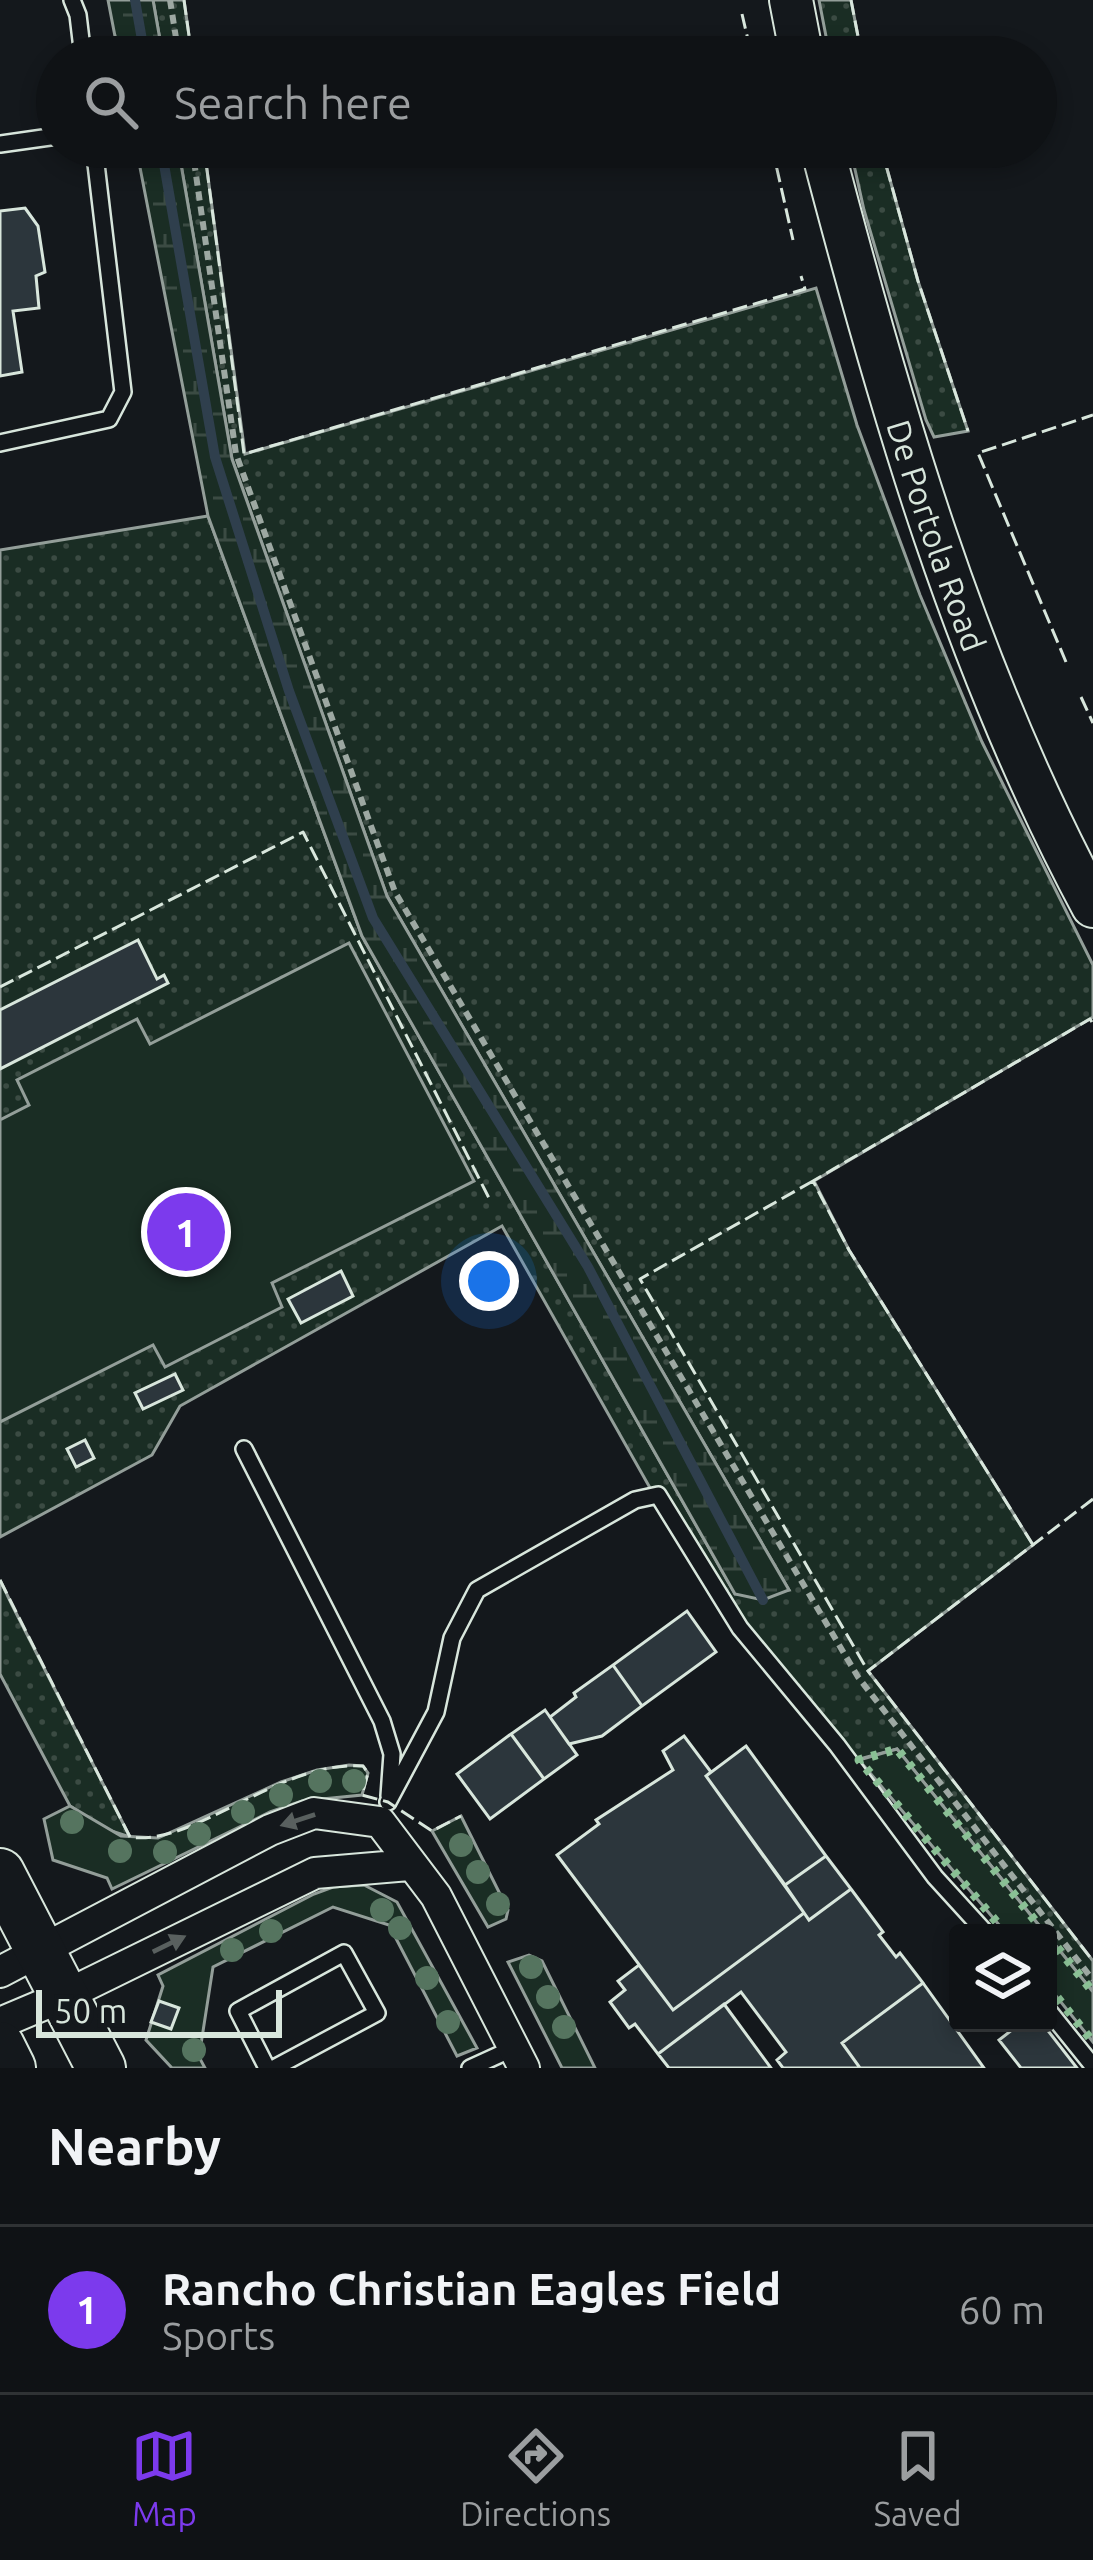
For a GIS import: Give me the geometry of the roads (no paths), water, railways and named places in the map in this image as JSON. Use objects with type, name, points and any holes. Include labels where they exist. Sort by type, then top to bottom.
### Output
[{"type":"main road","points":[[791,0],[798,36]]},
{"type":"main road","name":"De Portola Road","points":[[827,168],[880,369],[961,614],[1049,825],[1093,906]]},
{"type":"main road","points":[[0,1873],[20,1962],[64,1996],[101,2068]]},
{"type":"main road","points":[[0,2046],[11,2068]]},
{"type":"street","points":[[20,1962],[292,1821],[314,1813],[384,1812],[410,1865],[436,1896],[519,2058]]},
{"type":"street","points":[[0,2023],[315,1873],[410,1865]]},
{"type":"lane","points":[[72,0],[80,36]]},
{"type":"lane","points":[[0,144],[36,139]]},
{"type":"lane","points":[[0,443],[109,419],[123,392],[96,168]]},
{"type":"lane","points":[[244,1450],[382,1721],[392,1754],[384,1812],[368,1868]]},
{"type":"lane","points":[[384,1812],[436,1712],[452,1639],[477,1590],[635,1500],[658,1495],[740,1628],[978,1924]]},
{"type":"lane","points":[[344,1953],[377,2013],[271,2068],[238,2011],[344,1953]]},
{"type":"lane","points":[[1057,2021],[1093,2066]]},
{"type":"lane","points":[[470,2068],[519,2058]]},
{"type":"waterway","points":[[135,0],[141,36]]},
{"type":"waterway","points":[[165,168],[215,457],[289,691],[373,918],[588,1267],[763,1600]]},
{"type":"place","name":"Rancho Christian Eagles Field","points":[[186,1232]]}]
